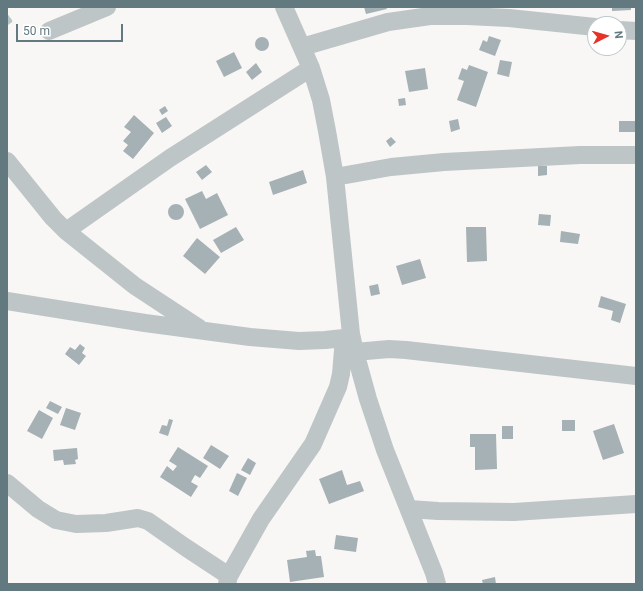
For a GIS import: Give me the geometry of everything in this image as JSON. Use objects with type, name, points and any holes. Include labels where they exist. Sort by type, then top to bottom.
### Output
[{"type":"street","points":[[49,31],[107,7]]},
{"type":"street","points":[[7,483],[38,509],[56,520],[76,524],[106,523],[138,518],[148,521],[228,580],[261,519],[313,444],[338,387],[347,336],[335,177],[321,100],[311,68],[284,7]]},
{"type":"street","points":[[302,47],[388,22],[430,16],[509,18],[587,26]]},
{"type":"street","points":[[66,231],[170,158],[311,68]]},
{"type":"street","points":[[335,177],[391,167],[444,162],[580,155],[636,155]]},
{"type":"street","points":[[7,162],[53,218],[66,231],[135,286],[203,330]]},
{"type":"street","points":[[7,301],[250,337],[299,341],[325,340],[347,336]]},
{"type":"street","points":[[347,336],[355,352],[370,406],[385,450],[437,584]]},
{"type":"street","points":[[355,352],[389,349],[406,350],[636,376]]},
{"type":"street","points":[[409,509],[514,512],[636,504]]},
{"type":"building","points":[[364,7],[386,7],[387,9],[366,14]]},
{"type":"building","points":[[612,7],[631,7],[631,10],[612,11]]},
{"type":"building","points":[[489,36],[501,40],[495,56],[479,50],[483,40],[487,42]]},
{"type":"building","points":[[259,37],[265,37],[269,41],[269,47],[265,51],[259,51],[255,47],[255,41]]},
{"type":"building","points":[[234,52],[242,68],[224,77],[216,61]]},
{"type":"building","points":[[500,60],[512,62],[509,77],[497,74]]},
{"type":"building","points":[[256,63],[262,72],[252,80],[246,72]]},
{"type":"building","points":[[469,65],[488,72],[476,107],[457,100],[464,81],[458,79],[462,68],[467,70]]},
{"type":"building","points":[[425,68],[428,89],[409,92],[405,71]]},
{"type":"building","points":[[405,98],[406,105],[399,106],[398,99]]},
{"type":"building","points":[[165,106],[168,111],[162,115],[159,110]]},
{"type":"building","points":[[134,115],[154,133],[133,159],[123,151],[128,145],[123,141],[131,132],[124,127]]},
{"type":"building","points":[[166,117],[172,126],[162,133],[156,123]]},
{"type":"building","points":[[458,119],[460,129],[451,132],[449,121]]},
{"type":"building","points":[[619,121],[636,121],[636,132],[619,132]]},
{"type":"building","points":[[391,137],[396,142],[390,147],[386,141]]},
{"type":"building","points":[[206,165],[212,172],[202,180],[196,172]]},
{"type":"building","points":[[538,166],[547,166],[547,175],[538,176]]},
{"type":"building","points":[[303,170],[307,183],[273,195],[269,182]]},
{"type":"building","points":[[202,191],[206,199],[217,193],[228,215],[200,229],[185,199]]},
{"type":"building","points":[[176,204],[182,206],[184,212],[182,218],[176,220],[170,218],[168,212],[170,206]]},
{"type":"building","points":[[539,214],[551,215],[550,226],[538,225]]},
{"type":"building","points":[[236,227],[244,240],[221,253],[213,240]]},
{"type":"building","points":[[466,227],[486,227],[487,261],[467,262]]},
{"type":"building","points":[[561,231],[580,234],[578,244],[560,242]]},
{"type":"building","points":[[197,238],[220,257],[205,274],[183,256]]},
{"type":"building","points":[[420,259],[426,278],[402,285],[396,266]]},
{"type":"building","points":[[378,284],[380,294],[371,296],[369,286]]},
{"type":"building","points":[[601,296],[626,304],[620,323],[611,320],[613,311],[598,307]]},
{"type":"building","points":[[80,344],[85,348],[82,353],[86,356],[79,365],[65,354],[70,347],[75,350]]},
{"type":"building","points":[[50,401],[62,407],[58,414],[46,408]]},
{"type":"building","points":[[66,408],[81,413],[75,430],[60,425]]},
{"type":"building","points":[[39,410],[53,418],[42,439],[27,431]]},
{"type":"building","points":[[169,419],[173,420],[168,436],[159,433],[162,425],[167,426]]},
{"type":"building","points":[[562,420],[575,420],[575,431],[562,431]]},
{"type":"building","points":[[614,424],[624,453],[603,460],[593,431]]},
{"type":"building","points":[[502,426],[513,426],[513,439],[502,439]]},
{"type":"building","points":[[470,434],[496,434],[497,469],[475,470],[475,447],[470,447]]},
{"type":"building","points":[[211,445],[229,456],[220,469],[203,458]]},
{"type":"building","points":[[178,447],[208,466],[200,478],[195,475],[191,482],[198,486],[191,497],[160,477],[167,466],[173,471],[177,466],[169,461]]},
{"type":"building","points":[[77,448],[78,459],[75,460],[76,464],[64,465],[63,460],[54,461],[53,450]]},
{"type":"building","points":[[248,458],[256,463],[250,475],[241,470]]},
{"type":"building","points":[[342,470],[347,485],[360,481],[364,491],[329,504],[319,479]]},
{"type":"building","points":[[237,473],[247,478],[238,496],[229,491]]},
{"type":"building","points":[[336,535],[358,538],[356,552],[334,549]]},
{"type":"building","points":[[315,550],[316,556],[321,556],[324,577],[290,582],[287,560],[307,557],[306,551]]},
{"type":"building","points":[[495,577],[496,584],[483,584],[482,580]]},
{"type":"waterway","points":[[7,17],[10,21],[7,23]]}]
